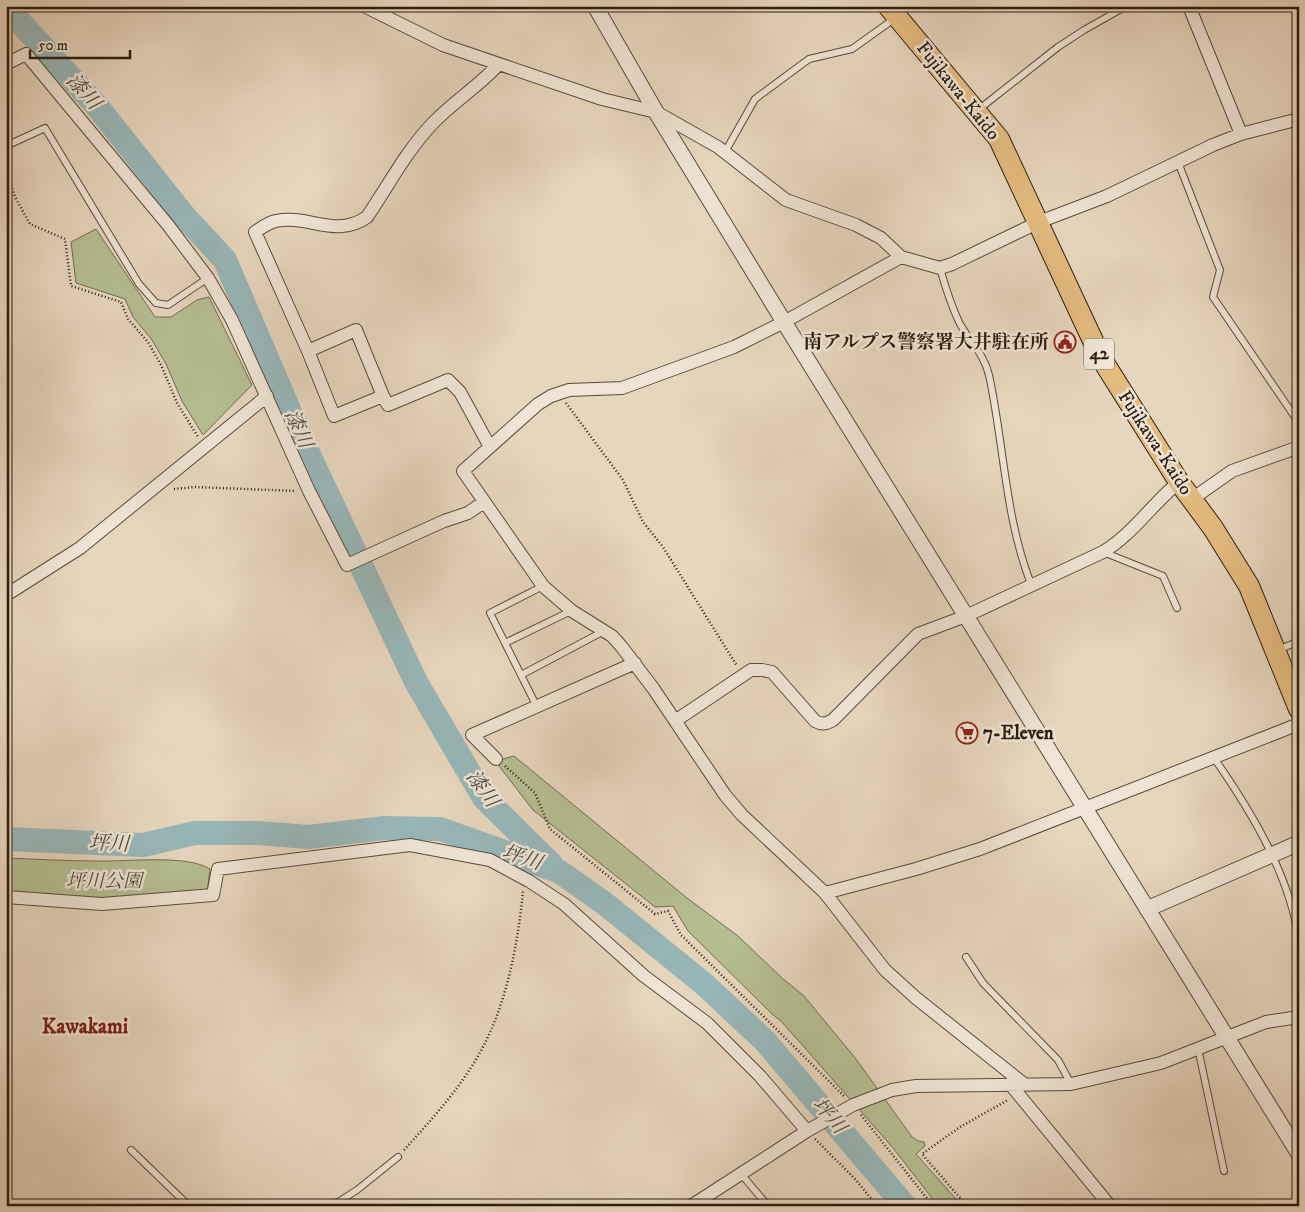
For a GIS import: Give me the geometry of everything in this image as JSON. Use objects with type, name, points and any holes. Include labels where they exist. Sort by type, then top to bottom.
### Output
[{"type":"main road","name":"Fujikawa-Kaido","points":[[893,11],[978,111],[999,139],[1102,358],[1179,482],[1213,528],[1249,586],[1299,710]]},
{"type":"street","points":[[364,6],[444,45],[602,99],[656,112],[725,152],[786,200],[856,226],[881,238],[901,257],[940,268],[1039,222],[1108,196],[1240,134],[1299,118]]},
{"type":"street","points":[[595,6],[656,112],[784,322],[1299,1154]]},
{"type":"street","points":[[1188,6],[1240,134]]},
{"type":"street","points":[[6,64],[26,54],[168,225],[208,278],[232,320],[309,491],[347,565],[468,513],[484,502]]},
{"type":"street","points":[[383,396],[334,416],[308,351],[255,232],[275,221],[287,220],[337,227],[356,225],[367,217],[415,145],[434,122],[484,81],[499,64]]},
{"type":"street","points":[[901,257],[784,322],[734,346],[622,388],[569,390],[560,393],[538,404],[463,471],[543,586],[572,611],[612,636],[635,663],[720,789],[742,815],[824,893],[885,970],[1021,1089],[1110,1206]]},
{"type":"street","points":[[308,351],[356,330],[388,405],[448,380],[460,392],[490,447]]},
{"type":"street","points":[[6,595],[80,548],[267,396]]},
{"type":"street","points":[[1192,499],[1232,471],[1299,448]]},
{"type":"street","points":[[675,721],[751,670],[762,670],[772,672],[815,721],[820,724],[827,724],[918,634],[966,616],[1114,546],[1163,495],[1179,482]]},
{"type":"street","points":[[496,759],[472,735],[635,663]]},
{"type":"street","points":[[824,893],[916,869],[980,849],[1299,724]]},
{"type":"street","points":[[1147,909],[1299,843]]},
{"type":"street","points":[[6,897],[102,904],[213,895],[218,869],[410,845],[490,860],[524,878],[564,904],[644,976],[707,1023],[760,1076],[807,1131]]},
{"type":"street","points":[[691,1206],[807,1131],[867,1098],[900,1088],[1010,1084],[1021,1089],[1071,1084],[1161,1063],[1225,1036],[1266,1022],[1299,1017]]},
{"type":"lane","points":[[978,111],[1058,47],[1084,30],[1123,8],[1150,6]]},
{"type":"lane","points":[[725,152],[755,100],[809,60],[852,49],[893,11]]},
{"type":"lane","points":[[6,146],[45,128],[140,284],[156,303],[168,305],[208,278]]},
{"type":"lane","points":[[1178,162],[1220,270],[1213,296],[1299,423]]},
{"type":"lane","points":[[940,268],[959,322],[972,339],[989,374],[1015,534],[1022,560],[1032,584]]},
{"type":"lane","points":[[1103,552],[1163,576],[1177,608]]},
{"type":"lane","points":[[537,706],[490,612],[543,586]]},
{"type":"lane","points":[[505,643],[572,611]]},
{"type":"lane","points":[[521,675],[604,631]]},
{"type":"lane","points":[[1276,651],[1299,641]]},
{"type":"lane","points":[[1214,758],[1238,794],[1271,854],[1293,910],[1299,941]]},
{"type":"lane","points":[[966,957],[983,983],[1058,1060],[1071,1084]]},
{"type":"lane","points":[[1198,1048],[1224,1171]]},
{"type":"lane","points":[[131,1150],[189,1206]]},
{"type":"lane","points":[[332,1206],[357,1190],[398,1157]]},
{"type":"lane","points":[[742,1174],[768,1206]]},
{"type":"path","points":[[6,153],[8,175],[15,197],[30,224],[65,239],[71,286],[121,302],[128,319],[152,350],[177,403],[205,448]]},
{"type":"path","points":[[560,393],[623,480],[643,522],[663,547],[742,676]]},
{"type":"path","points":[[150,492],[196,487],[309,491]]},
{"type":"path","points":[[496,759],[535,792],[550,829],[656,914],[668,910],[681,935],[852,1105],[888,1147],[933,1206]]},
{"type":"path","points":[[398,1157],[436,1115],[469,1071],[486,1042],[516,950],[524,878]]},
{"type":"path","points":[[967,1206],[922,1154],[960,1127],[1021,1089]]},
{"type":"path","points":[[807,1131],[856,1180],[877,1206]]},
{"type":"green space","points":[[96,229],[155,317],[171,317],[197,300],[209,297],[252,385],[203,435],[182,401],[166,364],[152,340],[133,317],[125,299],[76,283],[71,242]]},
{"type":"green space","points":[[514,756],[687,898],[738,936],[804,996],[856,1059],[912,1137],[924,1142],[925,1146],[916,1154],[962,1206],[938,1206],[894,1149],[781,1021],[688,931],[673,906],[655,907],[533,810],[499,766],[503,759]]},
{"type":"green space","name":"坪川公園","points":[[6,858],[85,861],[171,860],[199,864],[210,869],[207,893],[100,901],[6,894]]},
{"type":"waterway","name":"漆川","points":[[6,7],[96,105],[185,217],[225,260],[302,440],[416,682],[484,798],[551,864]]},
{"type":"waterway","name":"坪川","points":[[6,839],[143,845],[195,833],[258,833],[308,837],[385,828],[440,829],[560,872],[604,903],[704,984],[765,1041],[905,1206]]},
{"type":"place","name":"南アルプス警察署大井駐在所","points":[[1065,342]]},
{"type":"place","name":"7-Eleven","points":[[967,733]]},
{"type":"district","name":"Kawakami","points":[[85,1027]]}]
